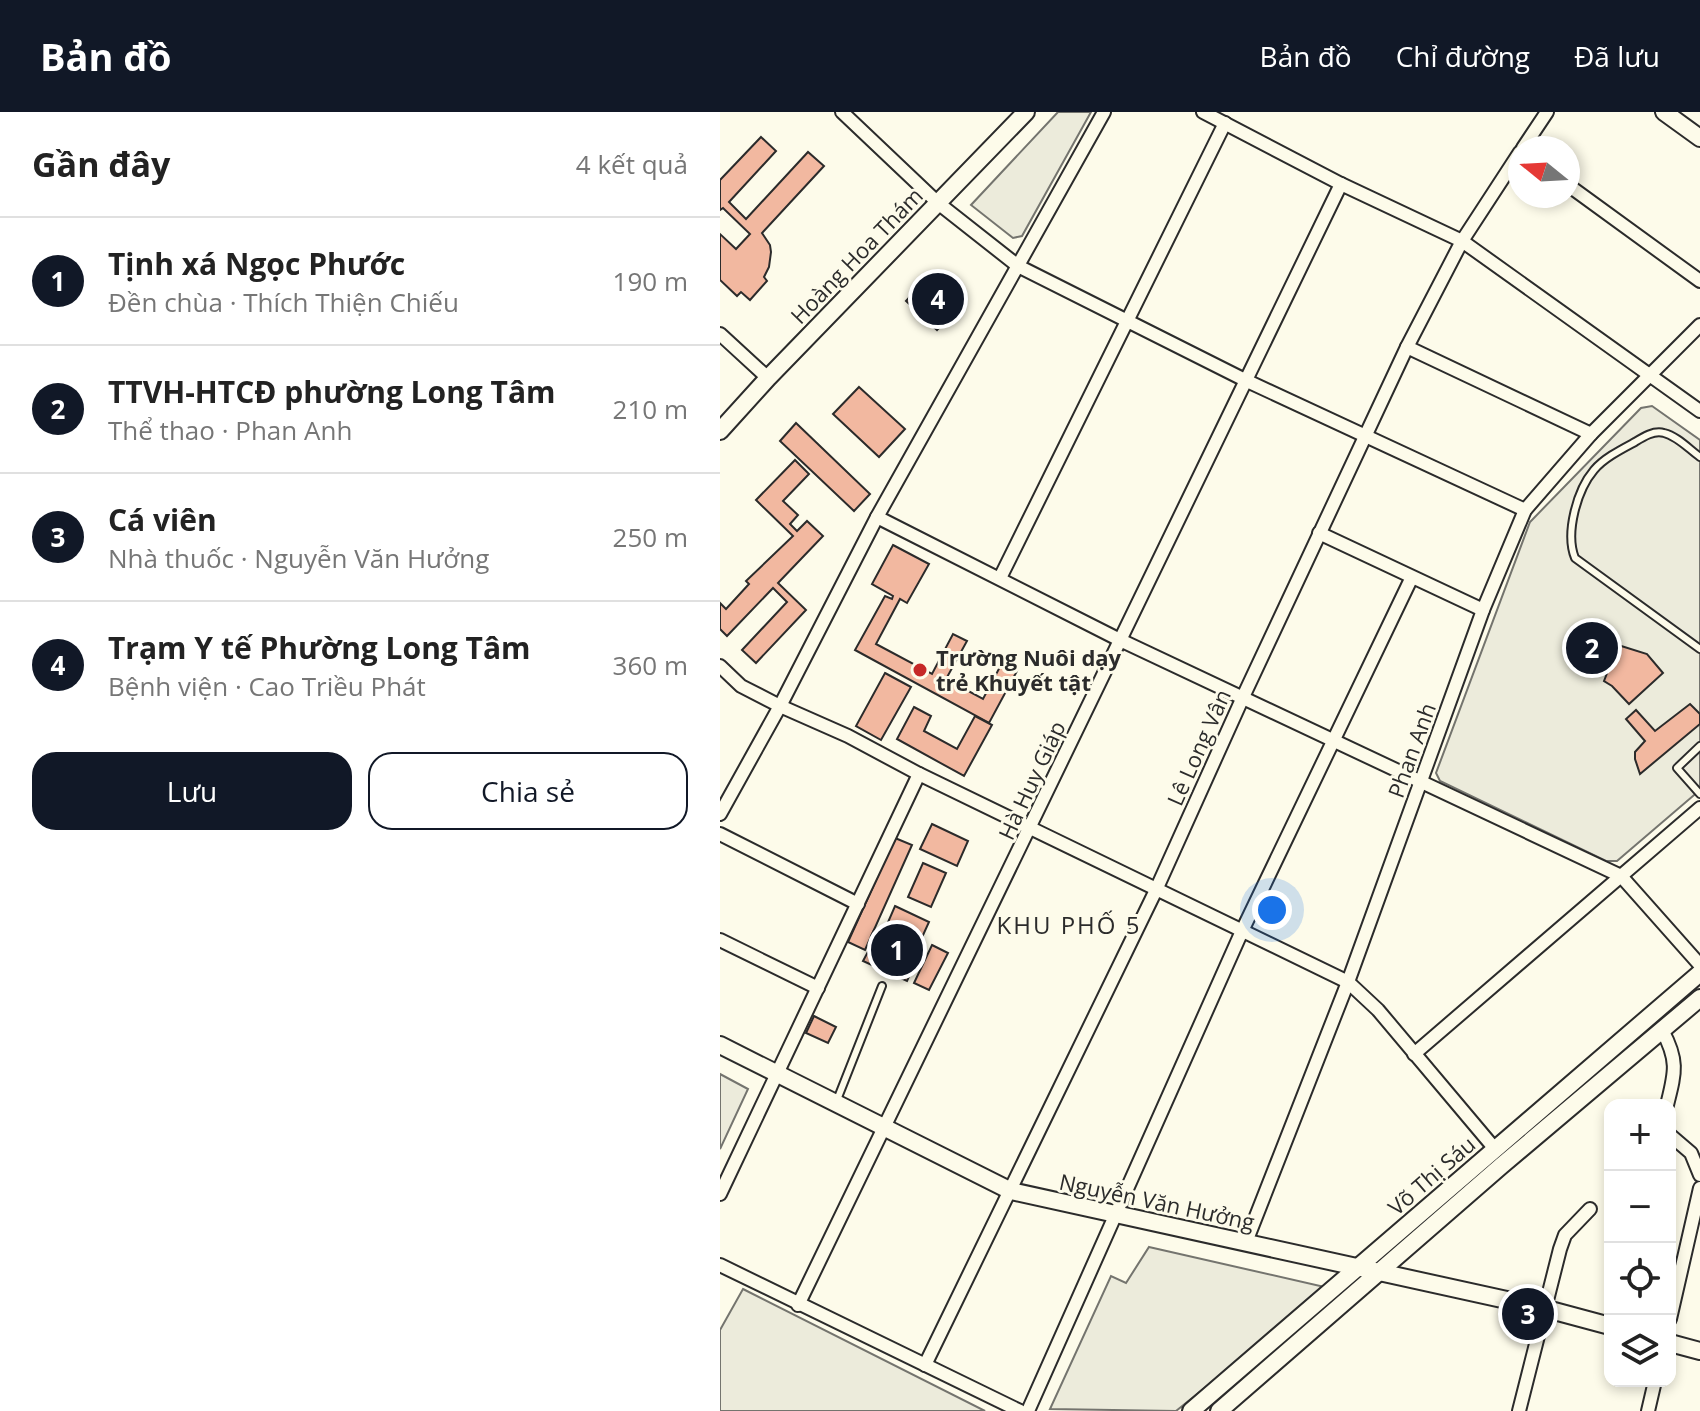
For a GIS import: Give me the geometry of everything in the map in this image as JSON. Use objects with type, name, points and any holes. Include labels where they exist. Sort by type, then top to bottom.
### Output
[{"type":"street","points":[[842,112],[938,203],[1018,266],[1245,380],[1525,510]]},
{"type":"street","points":[[720,814],[780,706],[877,517],[1104,112]]},
{"type":"street","points":[[1203,112],[1341,184],[1462,241],[1700,411]]},
{"type":"street","name":"Lê Long Vân","points":[[1531,136],[1547,112]]},
{"type":"street","points":[[1664,112],[1700,138]]},
{"type":"street","name":"Hoàng Hoa Thám","points":[[720,431],[1023,113]]},
{"type":"street","points":[[1000,578],[1225,123]]},
{"type":"street","name":"Lê Long Vân","points":[[925,1365],[1156,890],[1407,347],[1462,241],[1508,170]]},
{"type":"street","name":"Hà Huy Giáp","points":[[798,1305],[1341,184]]},
{"type":"street","points":[[1580,194],[1700,281]]},
{"type":"street","name":"Phan Anh","points":[[1246,1242],[1348,982],[1483,610],[1525,510],[1591,434],[1700,325]]},
{"type":"street","points":[[720,334],[768,378]]},
{"type":"street","points":[[1407,347],[1591,434]]},
{"type":"street","points":[[877,517],[1118,639],[1621,876],[1700,965]]},
{"type":"street","points":[[1319,533],[1411,579],[1483,610]]},
{"type":"street","points":[[1028,1411],[1242,931],[1411,579]]},
{"type":"street","points":[[720,666],[741,686],[780,706],[848,736],[919,774],[1348,982],[1378,1010],[1495,1149]]},
{"type":"street","points":[[720,1194],[919,774]]},
{"type":"street","points":[[1414,1054],[1700,808]]},
{"type":"street","points":[[720,834],[858,904]]},
{"type":"street","points":[[720,940],[818,988]]},
{"type":"street","name":"Võ Thị Sáu","points":[[1191,1411],[1700,973]]},
{"type":"street","name":"Võ Thị Sáu","points":[[1219,1411],[1700,998]]},
{"type":"street","points":[[1662,1030],[1673,1049],[1675,1060],[1668,1099]]},
{"type":"street","name":"Nguyễn Văn Hưởng","points":[[720,1045],[1011,1191],[1543,1308],[1604,1324]]},
{"type":"street","points":[[1676,1140],[1691,1153],[1700,1175]]},
{"type":"street","points":[[1671,1315],[1700,1188]]},
{"type":"street","points":[[1519,1411],[1543,1308],[1565,1235],[1590,1209]]},
{"type":"street","points":[[720,1265],[1020,1411]]},
{"type":"street","points":[[1676,1345],[1700,1351]]},
{"type":"street","points":[[1648,1411],[1654,1387]]},
{"type":"lane","points":[[1700,457],[1673,436],[1661,432],[1643,437],[1609,458],[1594,470],[1580,494],[1571,549],[1575,558],[1700,649]]},
{"type":"lane","points":[[1700,746],[1677,768],[1700,794]]},
{"type":"lane","points":[[836,1103],[882,986]]},
{"type":"shaded area","points":[[1058,112],[1091,112],[1022,236],[1013,238],[971,205]]},
{"type":"shaded area","points":[[1652,406],[1700,440],[1700,790],[1617,861],[1606,861],[1440,781],[1436,773],[1530,522],[1641,408]]},
{"type":"shaded area","points":[[720,1074],[748,1089],[720,1149]]},
{"type":"shaded area","points":[[1149,1247],[1329,1288],[1176,1411],[1050,1409],[1111,1276],[1126,1283]]},
{"type":"shaded area","points":[[743,1289],[985,1411],[720,1411],[720,1330]]},
{"type":"building","points":[[761,137],[776,151],[729,202],[746,219],[808,152],[824,166],[762,233],[771,252],[764,277],[767,281],[750,300],[741,292],[737,296],[720,280],[720,234],[736,249],[750,234],[723,208],[720,210],[720,180]]},
{"type":"building","points":[[928,277],[955,301],[943,314],[948,318],[937,330],[906,301]]},
{"type":"building","points":[[859,387],[905,429],[879,457],[833,414]]},
{"type":"building","points":[[796,423],[870,494],[854,511],[780,441]]},
{"type":"building","points":[[795,460],[809,474],[783,501],[798,515],[790,524],[797,531],[807,521],[823,536],[778,583],[806,610],[756,663],[742,650],[787,602],[773,588],[727,636],[720,629],[720,603],[726,609],[749,584],[746,581],[793,536],[756,500]]},
{"type":"building","points":[[893,545],[929,564],[907,603],[900,599],[876,644],[932,674],[953,634],[967,641],[946,679],[983,699],[1002,663],[1017,671],[989,723],[855,650],[885,596],[892,599],[893,596],[872,584]]},
{"type":"building","points":[[1618,645],[1647,654],[1663,673],[1629,704],[1604,681]]},
{"type":"building","points":[[885,673],[911,687],[881,740],[856,726]]},
{"type":"building","points":[[1690,704],[1700,714],[1700,724],[1640,774],[1635,752],[1645,741],[1626,719],[1636,710],[1655,731]]},
{"type":"building","points":[[914,707],[931,716],[924,731],[957,749],[975,716],[992,725],[964,776],[897,739]]},
{"type":"building","points":[[932,824],[968,841],[957,866],[920,849]]},
{"type":"building","points":[[895,838],[912,845],[865,950],[848,942]]},
{"type":"building","points":[[923,863],[946,873],[931,907],[908,897]]},
{"type":"building","points":[[895,906],[929,922],[908,968],[912,970],[907,981],[863,961],[870,948],[875,950],[880,940],[871,936],[874,930],[883,934]]},
{"type":"building","points":[[932,945],[948,953],[929,990],[914,983]]},
{"type":"building","points":[[814,1016],[836,1027],[828,1043],[806,1033]]},
{"type":"place","name":"Trạm Y tế Phường Long Tâm","points":[[938,299]]},
{"type":"place","name":"TTVH-HTCĐ phường Long Tâm","points":[[1592,648]]},
{"type":"place","name":"Trường Nuôi dạy trẻ Khuyết tật","points":[[920,670]]},
{"type":"place","name":"Tịnh xá Ngọc Phước","points":[[897,950]]},
{"type":"place","name":"Cá viên","points":[[1528,1314]]},
{"type":"district","name":"KHU PHỐ 5","points":[[1069,924]]}]
